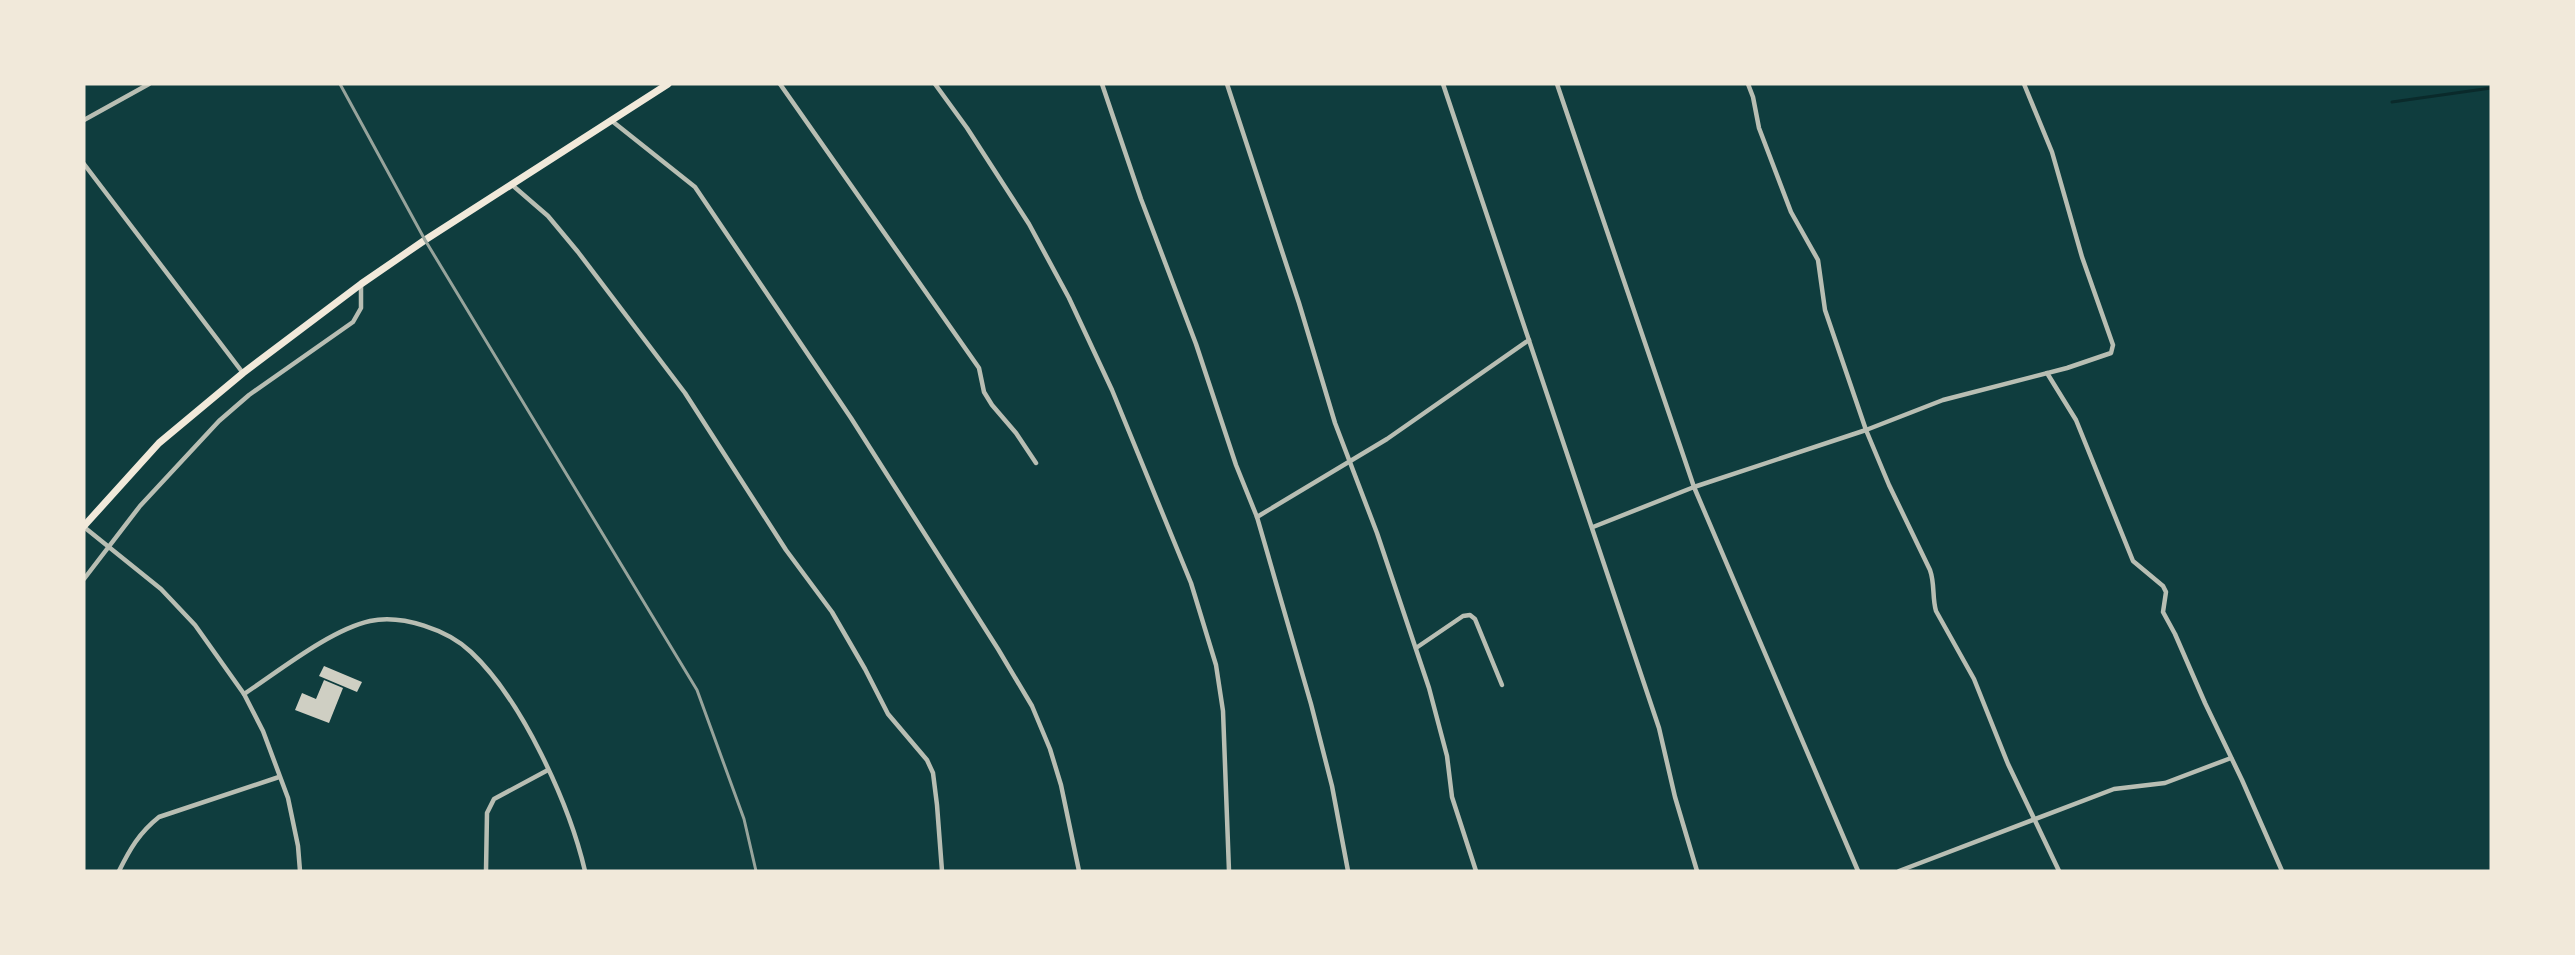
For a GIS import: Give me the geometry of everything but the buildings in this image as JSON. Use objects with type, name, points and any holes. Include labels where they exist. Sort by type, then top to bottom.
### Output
[{"type":"main road","points":[[84,527],[159,443],[243,373],[361,284],[425,240],[668,84]]},
{"type":"street","points":[[84,120],[149,84]]},
{"type":"street","points":[[780,84],[972,358],[982,374],[984,392],[1036,463]]},
{"type":"street","points":[[935,84],[967,128],[1029,224],[1069,298],[1112,390],[1191,583],[1216,665],[1223,711],[1230,871]]},
{"type":"street","points":[[1102,84],[1141,199],[1196,344],[1236,465],[1257,517],[1332,786],[1348,871]]},
{"type":"street","points":[[1227,84],[1299,303],[1335,423],[1377,532],[1416,648],[1447,756],[1452,797],[1476,871]]},
{"type":"street","points":[[1443,84],[1659,728],[1675,797],[1697,871]]},
{"type":"street","points":[[1557,84],[1694,487],[1858,871]]},
{"type":"street","points":[[1748,84],[1759,128],[1791,212],[1818,260],[1825,310],[1866,430],[1935,582],[1933,601],[1936,611],[1974,679],[2008,764],[2059,871]]},
{"type":"street","points":[[1593,527],[1694,487],[1866,430],[1943,400],[2108,355],[2113,345],[2082,257],[2052,152],[2024,84]]},
{"type":"street","points":[[612,121],[695,187],[851,418],[998,649],[1032,706],[1050,749],[1061,785],[1079,871]]},
{"type":"street","points":[[84,164],[243,373]]},
{"type":"street","points":[[511,184],[548,216],[578,252],[685,393],[786,550],[832,612],[888,714],[927,760],[933,773],[942,871]]},
{"type":"street","points":[[84,579],[140,506],[219,421],[249,395],[353,322],[361,308],[361,284]]},
{"type":"street","points":[[1257,517],[1387,439],[1529,340]]},
{"type":"street","points":[[2047,373],[2076,420],[2133,561],[2163,586],[2166,592],[2163,612],[2282,871]]},
{"type":"street","points":[[84,527],[161,589],[195,625],[244,694],[263,731],[288,798],[298,846],[300,871]]},
{"type":"street","points":[[1416,648],[1463,616],[1470,615],[1475,619],[1502,685]]},
{"type":"street","points":[[244,694],[350,628],[371,621],[390,620],[431,628],[470,651],[499,683],[548,770],[569,814],[585,871]]},
{"type":"street","points":[[1899,871],[2114,789],[2166,783],[2231,758]]},
{"type":"street","points":[[486,871],[489,806],[494,799],[548,770]]},
{"type":"street","points":[[119,871],[133,843],[143,830],[159,817],[279,777]]},
{"type":"waterway","points":[[2392,102],[2491,88]]},
{"type":"railway","points":[[340,84],[425,240],[697,690],[744,819],[756,871]]}]
